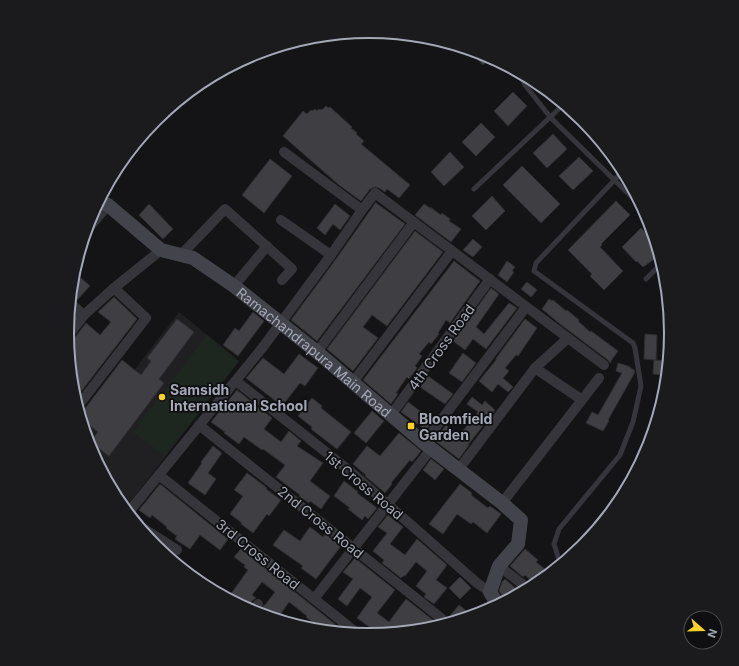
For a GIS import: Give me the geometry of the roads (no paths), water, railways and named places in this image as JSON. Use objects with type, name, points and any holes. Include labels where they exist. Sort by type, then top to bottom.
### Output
[{"type":"street","points":[[284,152],[362,210]]},
{"type":"street","points":[[132,508],[263,347],[375,193],[604,366]]},
{"type":"street","name":"Ramachandrapura Main Road","points":[[104,204],[161,250],[193,258],[234,286],[317,352],[427,446],[459,469],[521,520],[518,544],[499,566],[490,592]]},
{"type":"street","points":[[181,256],[225,209],[292,269],[282,280]]},
{"type":"street","points":[[281,220],[331,255]]},
{"type":"street","points":[[317,352],[414,222]]},
{"type":"street","points":[[234,286],[267,246]]},
{"type":"street","points":[[74,328],[84,315],[114,288],[161,250]]},
{"type":"street","points":[[353,382],[452,251]]},
{"type":"street","name":"4th Cross Road","points":[[391,415],[490,279]]},
{"type":"street","points":[[83,400],[146,318],[114,288]]},
{"type":"street","points":[[314,599],[388,504],[427,446],[526,307]]},
{"type":"street","points":[[76,308],[84,315]]},
{"type":"street","points":[[459,469],[535,368],[568,338]]},
{"type":"street","points":[[535,368],[582,400]]},
{"type":"street","points":[[502,503],[599,378]]},
{"type":"street","name":"1st Cross Road","points":[[236,381],[351,472],[477,583],[490,592]]},
{"type":"street","name":"2nd Cross Road","points":[[199,426],[354,548],[441,619]]},
{"type":"street","name":"3rd Cross Road","points":[[158,475],[349,627]]},
{"type":"street","points":[[159,540],[177,550]]},
{"type":"street","points":[[499,566],[523,584]]},
{"type":"street","points":[[490,592],[495,600]]},
{"type":"lane","points":[[524,82],[550,118],[630,196]]},
{"type":"lane","points":[[474,189],[560,108]]},
{"type":"lane","points":[[558,560],[554,544],[559,529],[620,455],[633,422],[641,386],[635,348],[630,340],[534,270],[536,263],[619,175]]},
{"type":"lane","points":[[646,279],[657,268]]},
{"type":"waterway","points":[[75,317],[79,314]]},
{"type":"place","name":"Samsidh International School","points":[[162,397]]},
{"type":"place","name":"Bloomfield Garden","points":[[411,426]]}]
